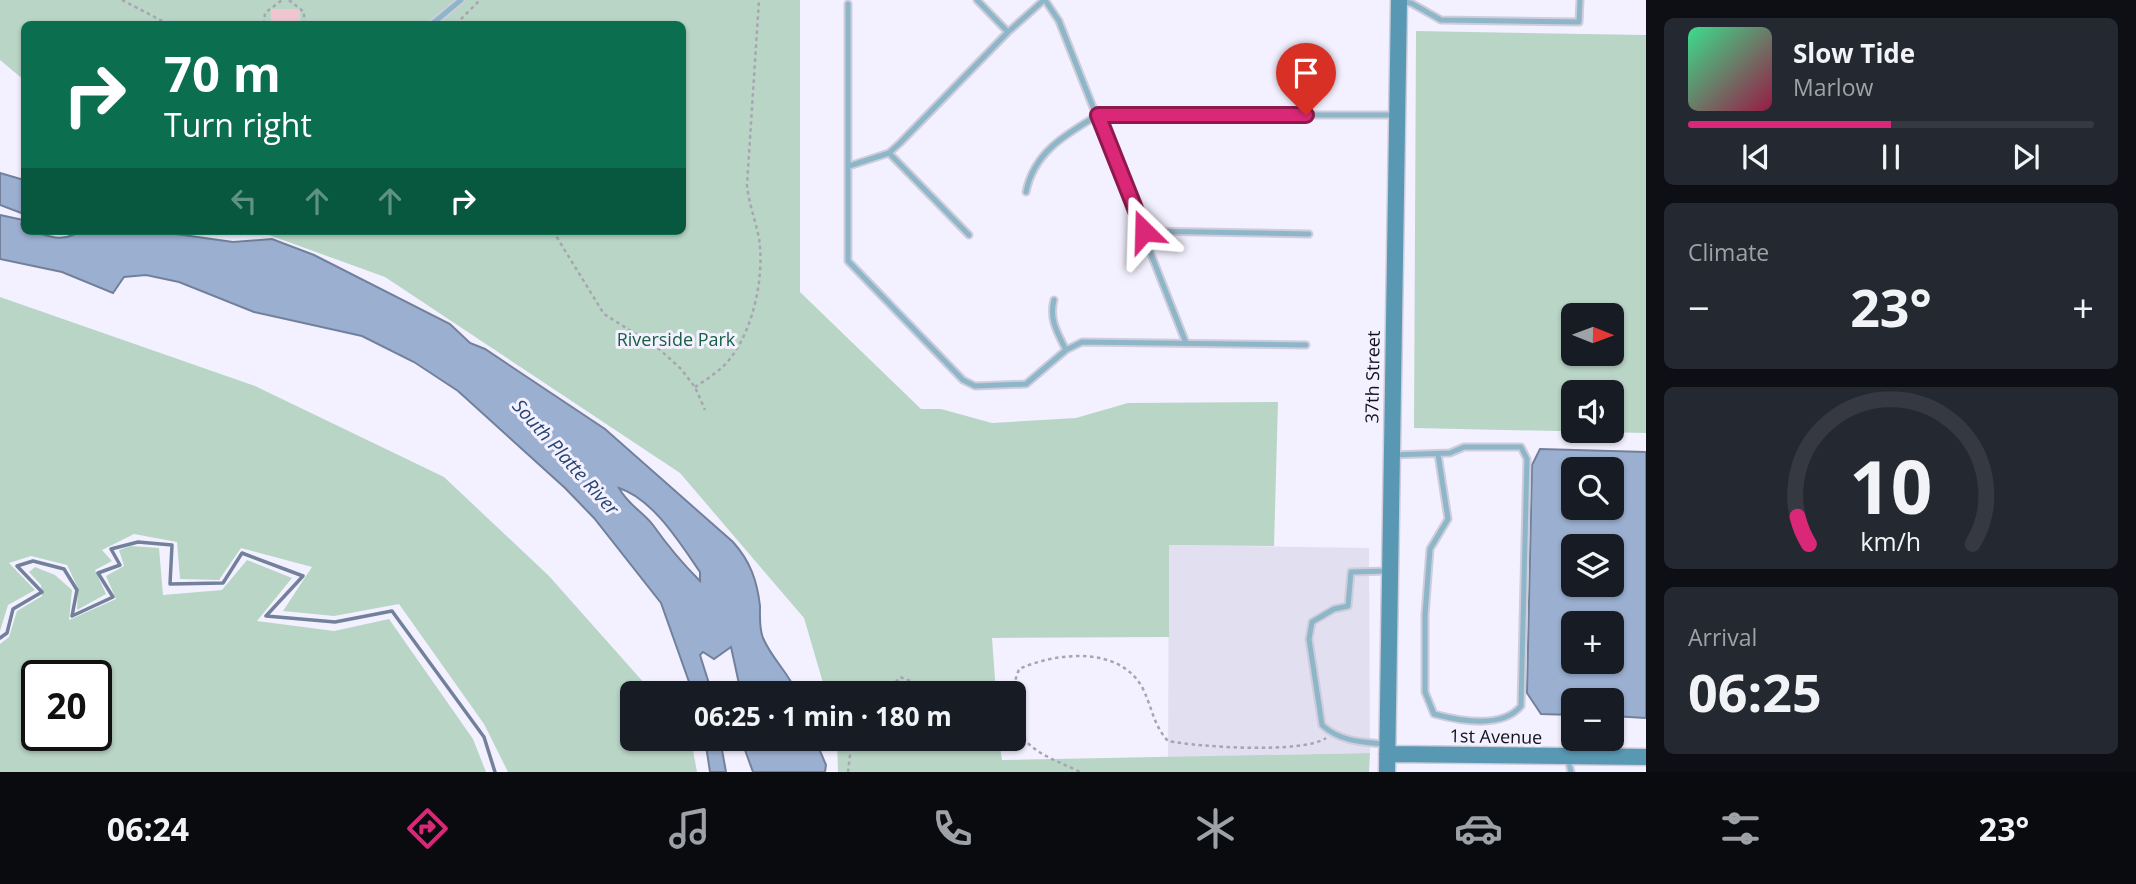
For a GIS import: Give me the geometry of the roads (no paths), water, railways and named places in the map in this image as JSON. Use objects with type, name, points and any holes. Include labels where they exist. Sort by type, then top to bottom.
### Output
[{"type":"main road","name":"37th Street","points":[[1387,772],[1399,1]]},
{"type":"main road","name":"1st Avenue","points":[[1387,749],[1569,764],[1646,757]]},
{"type":"lane","points":[[436,21],[461,0]]},
{"type":"lane","points":[[976,0],[1008,33]]},
{"type":"lane","points":[[849,166],[888,153],[1008,33],[1045,0],[1059,21],[1098,115],[1186,342]]},
{"type":"lane","points":[[1399,1],[1411,3],[1441,20],[1579,22],[1580,0]]},
{"type":"lane","points":[[848,4],[848,261],[963,380],[975,386],[1026,384],[1066,350],[1082,342],[1306,345]]},
{"type":"lane","points":[[1026,192],[1030,174],[1057,140],[1098,115],[1397,115]]},
{"type":"lane","points":[[888,153],[969,235]]},
{"type":"lane","points":[[1144,231],[1309,234]]},
{"type":"lane","points":[[1054,300],[1051,311],[1054,325],[1066,350]]},
{"type":"lane","points":[[1390,455],[1450,453],[1464,447],[1521,447],[1527,459],[1521,706],[1516,712],[1498,720],[1474,720],[1434,714],[1425,692],[1427,572],[1430,550],[1448,519],[1438,454]]},
{"type":"lane","points":[[1387,749],[1332,734],[1322,724],[1309,639],[1312,622],[1334,609],[1348,606],[1351,572],[1389,571]]},
{"type":"water","points":[[0,173],[21,179],[21,213],[0,205]]},
{"type":"water","name":"South Platte River","points":[[0,215],[21,220],[21,235],[60,238],[73,235],[183,235],[233,242],[272,239],[314,255],[450,324],[470,343],[485,349],[605,429],[733,542],[744,556],[755,579],[763,638],[791,681],[738,681],[731,647],[714,659],[703,652],[700,655],[708,681],[689,681],[661,603],[594,518],[565,488],[458,391],[414,362],[362,336],[254,312],[179,282],[146,275],[124,277],[113,293],[62,272],[0,259]],"holes":[[[619,488],[654,512],[700,572],[700,581]]]},
{"type":"water","points":[[1540,449],[1646,452],[1646,718],[1624,717],[1624,688],[1561,688],[1561,715],[1541,714],[1527,693],[1532,465]]},
{"type":"water","points":[[707,751],[722,751],[726,772],[710,772]]},
{"type":"water","points":[[745,751],[820,751],[826,765],[825,772],[753,772]]},
{"type":"waterway","points":[[0,638],[7,633],[13,609],[42,592],[17,566],[33,561],[64,569],[77,590],[72,616],[113,597],[98,573],[120,565],[111,549],[138,542],[172,545],[170,584],[223,583],[242,553],[303,576],[266,616],[335,622],[392,611],[484,737],[495,772]]},
{"type":"park label","name":"Riverside Park","points":[[676,339]]}]
